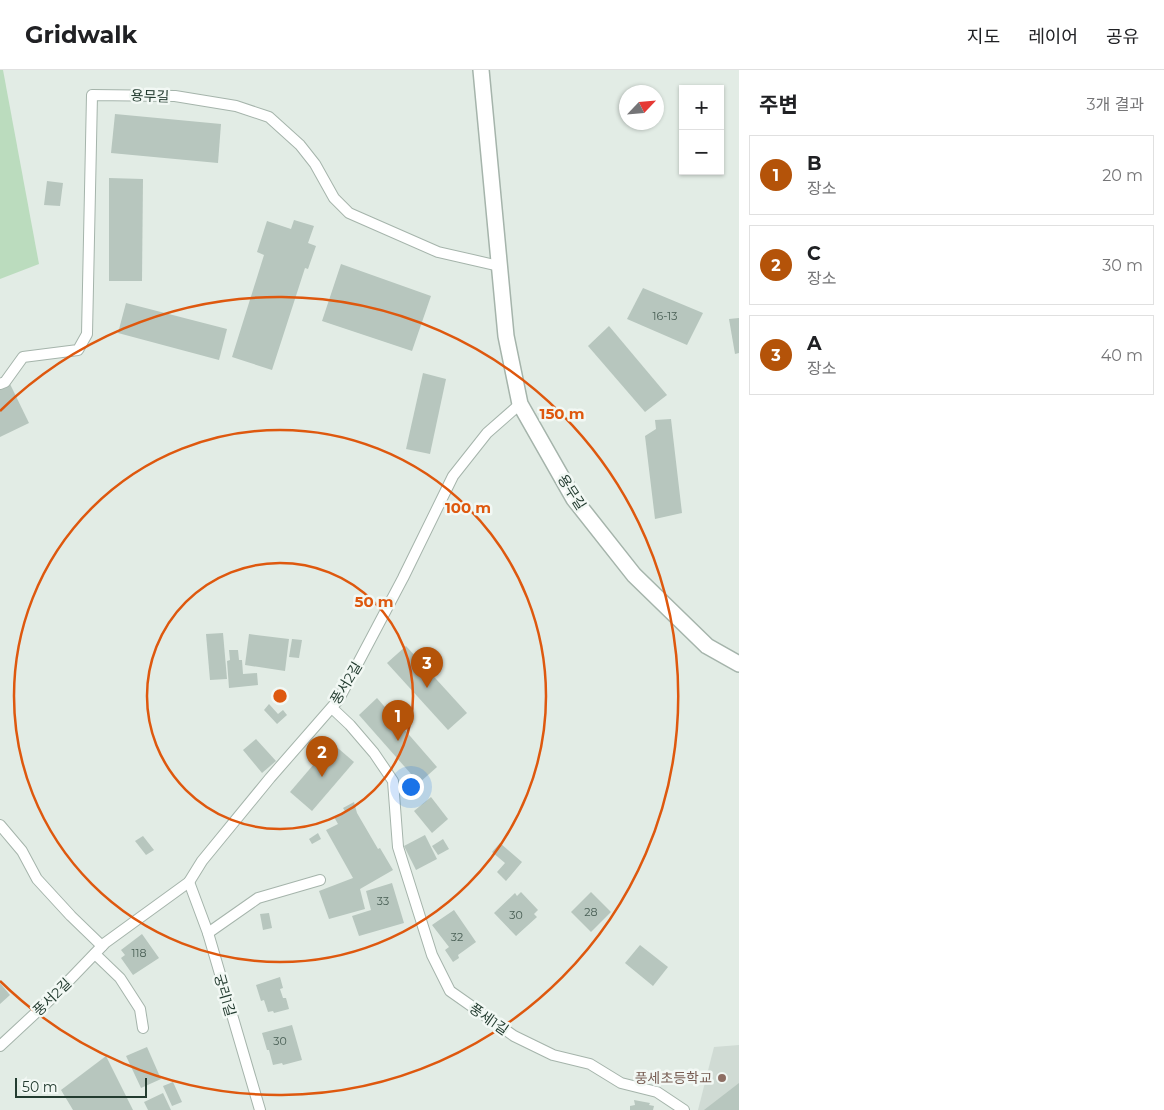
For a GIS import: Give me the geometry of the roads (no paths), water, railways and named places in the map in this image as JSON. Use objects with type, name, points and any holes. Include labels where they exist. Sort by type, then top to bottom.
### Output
[{"type":"street","name":"용무길","points":[[481,70],[506,336],[520,404],[574,499],[634,575],[708,646],[739,664]]},
{"type":"lane","name":"용무길","points":[[0,384],[5,382],[23,357],[78,350],[87,334],[92,95],[175,96],[236,106],[269,117],[300,145],[315,164],[334,198],[349,213],[438,252],[500,266]]},
{"type":"lane","name":"풍서2길","points":[[0,1046],[55,995],[98,950],[189,882],[202,862],[270,778],[332,708],[339,699],[403,578],[453,476],[487,434],[520,404]]},
{"type":"lane","name":"풍세1길","points":[[332,708],[350,725],[374,753],[393,781],[398,847],[432,955],[450,991],[514,1036],[554,1055],[590,1064],[621,1083],[658,1092],[684,1110]]},
{"type":"lane","points":[[0,825],[22,851],[37,879],[71,916],[120,978],[140,1009],[143,1028]]},
{"type":"lane","points":[[208,933],[258,898],[320,880]]},
{"type":"lane","name":"궁리1길","points":[[189,882],[208,933],[260,1110]]},
{"type":"place","name":"A","points":[[427,688]]},
{"type":"place","name":"B","points":[[398,741]]},
{"type":"place","name":"C","points":[[322,777]]},
{"type":"place","name":"풍세초등학교","points":[[722,1078]]}]
